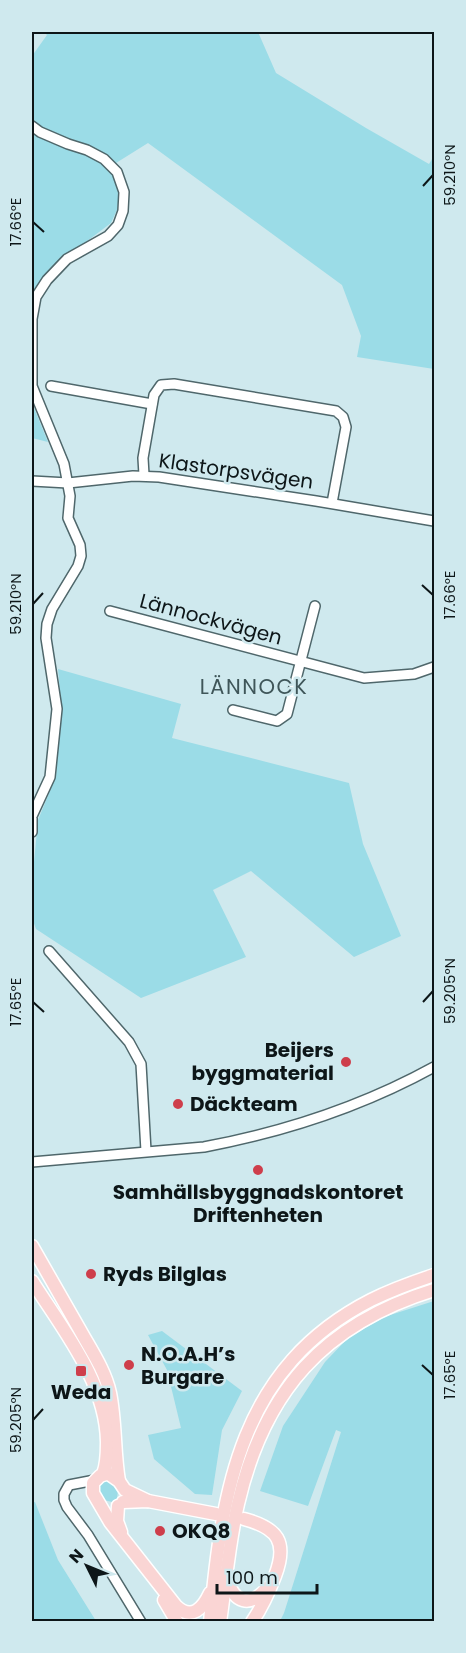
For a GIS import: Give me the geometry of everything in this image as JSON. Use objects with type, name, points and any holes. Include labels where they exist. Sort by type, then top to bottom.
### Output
[{"type":"main road","points":[[32,1246],[95,1356],[108,1385],[113,1408],[121,1495],[117,1521],[122,1536]]},
{"type":"main road","points":[[210,1622],[212,1586],[227,1493],[237,1457],[251,1421],[273,1384],[297,1355],[323,1330],[339,1319],[370,1300],[435,1275]]},
{"type":"main road","points":[[32,1281],[89,1374],[99,1399],[107,1436],[106,1464],[93,1486],[93,1493],[110,1522],[176,1606],[185,1612],[198,1610],[206,1602],[212,1586]]},
{"type":"main road","points":[[220,1622],[238,1505],[248,1468],[267,1420],[288,1387],[311,1360],[349,1329],[375,1313],[435,1290]]},
{"type":"main road","points":[[99,1477],[109,1474],[121,1495],[216,1514]]},
{"type":"main road","points":[[101,1505],[111,1508],[121,1495]]},
{"type":"main road","points":[[244,1519],[269,1528],[280,1542],[281,1557],[275,1577],[266,1599],[252,1622]]},
{"type":"main road","points":[[152,1574],[177,1622]]},
{"type":"main road","points":[[227,1576],[234,1594],[245,1601],[260,1596],[275,1577]]},
{"type":"street","points":[[32,126],[40,132],[104,159],[117,172],[124,192],[123,211],[118,225],[108,236],[67,259],[53,274],[36,297],[32,319],[32,386],[64,464],[69,496],[68,518],[80,545],[81,556],[78,566],[52,609],[47,624],[46,638],[57,709],[50,777],[32,816],[32,832]]},
{"type":"street","points":[[144,476],[143,458],[154,395],[161,385],[174,384],[336,411],[343,417],[346,426],[332,503]]},
{"type":"street","points":[[51,386],[152,404]]},
{"type":"street","name":"Klastorpsvägen","points":[[32,481],[68,483],[144,476],[332,503],[435,521]]},
{"type":"street","name":"Lännockvägen","points":[[233,710],[277,721],[287,714],[315,606]]},
{"type":"street","name":"Lännockvägen","points":[[110,611],[364,678],[414,674],[435,667]]},
{"type":"street","points":[[49,951],[129,1042],[141,1064],[146,1151]]},
{"type":"street","points":[[32,1162],[211,1145],[333,1113],[435,1067]]},
{"type":"street","points":[[99,1477],[69,1485],[64,1494],[64,1500],[141,1622]]},
{"type":"street","points":[[75,1483],[93,1493]]},
{"type":"shaded area","points":[[44,32],[258,32],[276,73],[429,164],[434,156],[434,369],[357,357],[361,336],[342,285],[148,143],[116,163],[113,176],[121,201],[111,223],[62,260],[32,294],[32,56],[47,35]]},
{"type":"shaded area","points":[[32,403],[48,442],[32,438]]},
{"type":"shaded area","points":[[58,669],[181,704],[172,738],[349,783],[363,844],[401,936],[354,957],[251,871],[213,890],[246,957],[141,998],[36,929],[32,918],[32,870],[38,820],[56,776],[61,706]]},
{"type":"shaded area","points":[[434,1301],[434,1621],[280,1621],[341,1432],[336,1430],[308,1506],[260,1491],[283,1426],[325,1362],[348,1338],[384,1317]]},
{"type":"shaded area","points":[[162,1331],[242,1391],[222,1430],[212,1495],[195,1494],[154,1459],[148,1435],[181,1428],[167,1370],[148,1335]]},
{"type":"shaded area","points":[[106,1480],[112,1481],[118,1490],[117,1499],[112,1502],[104,1500],[99,1490],[100,1485]]},
{"type":"shaded area","points":[[35,1502],[58,1560],[96,1621],[32,1621],[32,1503]]},
{"type":"place","name":"Beijers byggmaterial","points":[[346,1062]]},
{"type":"place","name":"Däckteam","points":[[178,1104]]},
{"type":"place","name":"Samhällsbyggnadskontoret Driftenheten","points":[[258,1170]]},
{"type":"place","name":"Ryds Bilglas","points":[[91,1274]]},
{"type":"place","name":"N.O.A.H’s Burgare","points":[[129,1365]]},
{"type":"place","name":"Weda","points":[[81,1371]]},
{"type":"place","name":"OKQ8","points":[[160,1531]]},
{"type":"district","name":"LÄNNOCK","points":[[254,687]]}]
